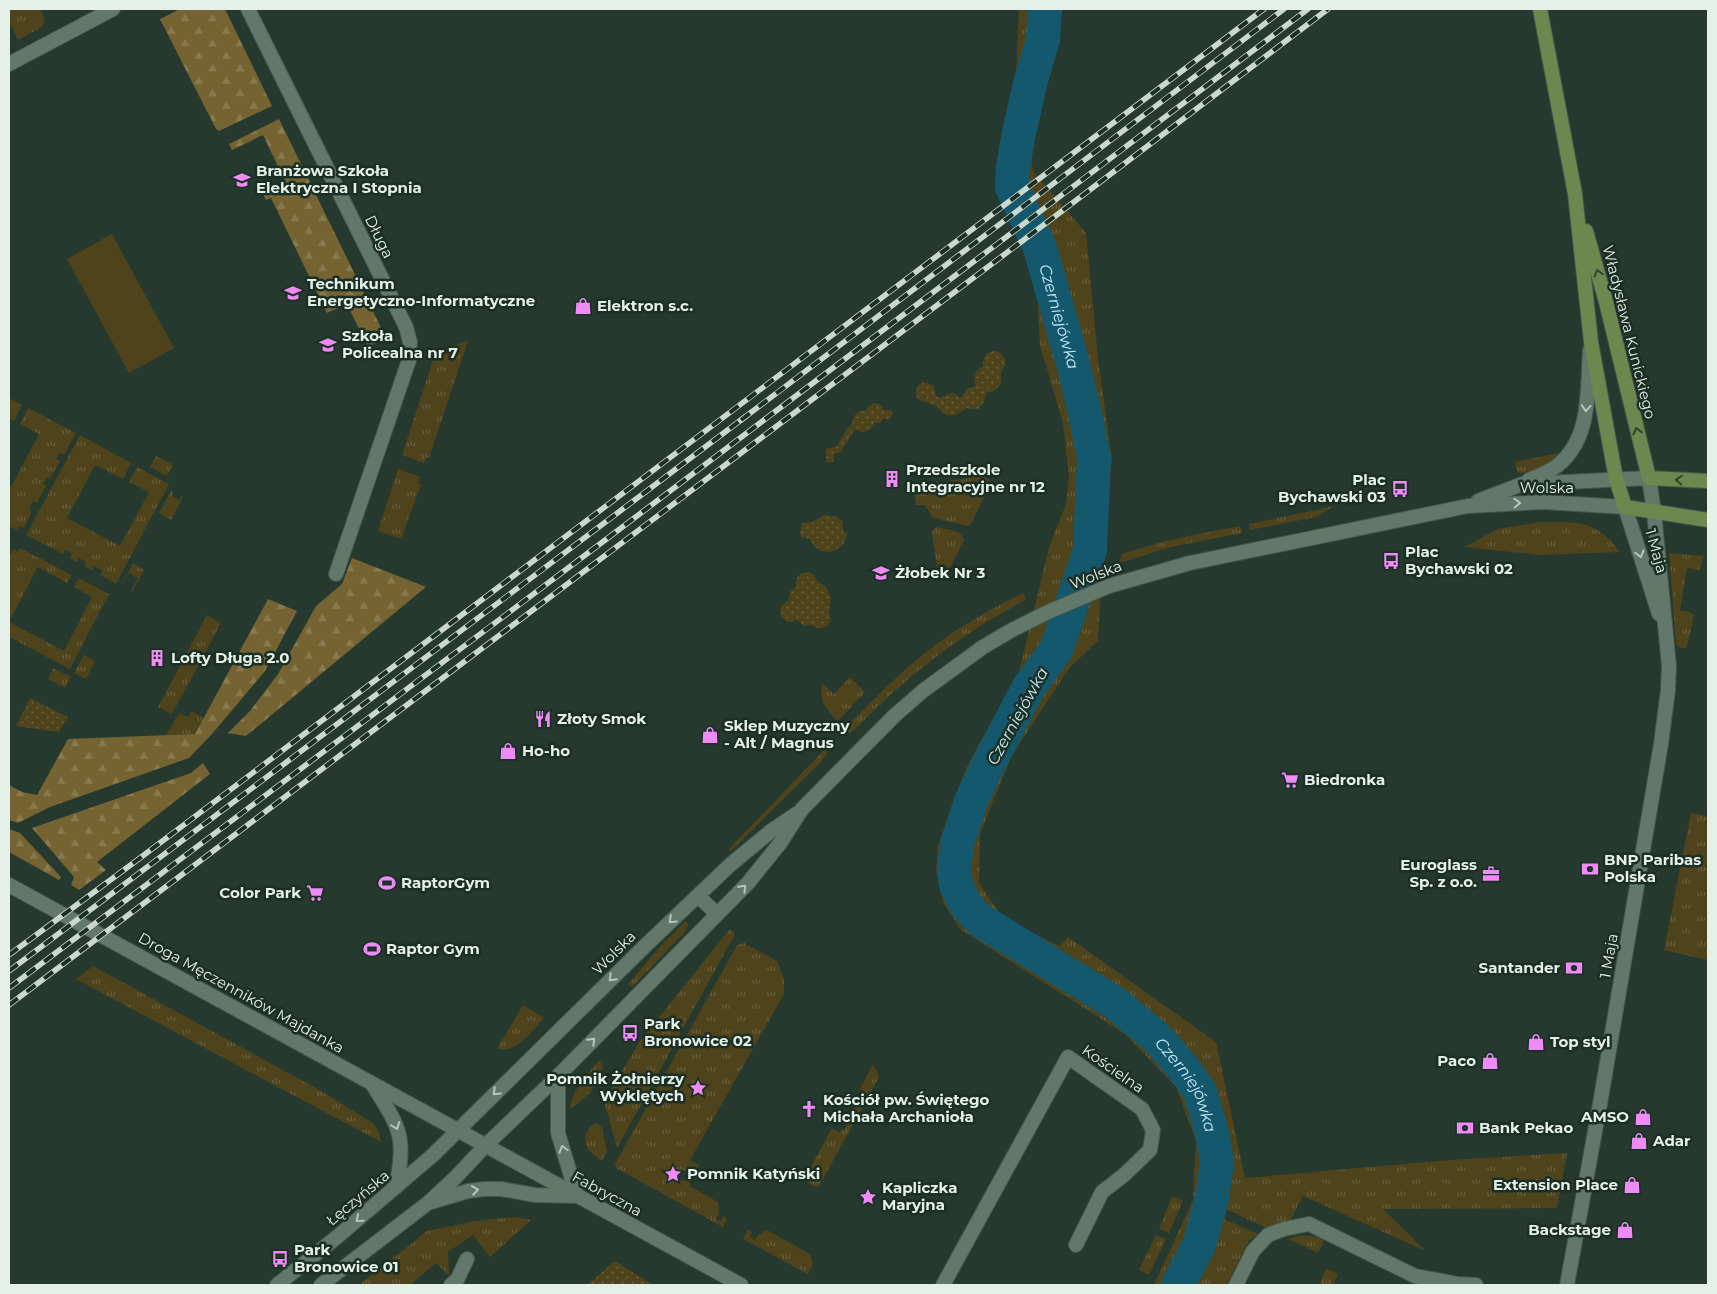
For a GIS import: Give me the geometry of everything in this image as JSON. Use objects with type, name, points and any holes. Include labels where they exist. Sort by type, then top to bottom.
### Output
[{"type":"main road","name":"Władysława Kunickiego","points":[[1540,9],[1575,194],[1591,342],[1616,479],[1626,507]]},
{"type":"main road","name":"Władysława Kunickiego","points":[[1575,194],[1606,302],[1650,478]]},
{"type":"main road","points":[[1650,478],[1708,482]]},
{"type":"main road","points":[[1626,507],[1708,520]]},
{"type":"street","points":[[9,64],[112,9]]},
{"type":"street","name":"Długa","points":[[248,9],[406,327],[410,342],[409,360],[336,574]]},
{"type":"street","name":"Władysława Kunickiego","points":[[1522,484],[1556,466],[1578,442],[1583,430],[1585,415],[1591,342]]},
{"type":"street","name":"Wolska","points":[[1468,506],[1522,484],[1650,478]]},
{"type":"street","name":"1 Maja","points":[[1567,1285],[1600,1104],[1668,690],[1668,666],[1650,478]]},
{"type":"street","name":"Wolska","points":[[485,1146],[558,1076],[748,883],[781,842],[802,810],[894,716],[924,690],[982,648],[1012,630],[1048,612],[1109,586],[1190,563],[1468,506],[1543,502],[1626,507]]},
{"type":"street","name":"1 Maja","points":[[1626,507],[1664,632]]},
{"type":"street","name":"Wolska","points":[[457,1130],[646,944],[730,865],[771,831],[802,810]]},
{"type":"street","name":"Droga Męczenników Majdanka","points":[[9,884],[457,1130]]},
{"type":"street","points":[[698,896],[717,914]]},
{"type":"street","name":"Kościelna","points":[[943,1285],[1068,1058],[1142,1109],[1153,1130],[1150,1150],[1124,1175],[1102,1192],[1076,1245]]},
{"type":"street","points":[[428,1203],[468,1191],[484,1189],[501,1189],[535,1195],[577,1196],[558,1132],[558,1076]]},
{"type":"street","points":[[372,1084],[393,1118],[399,1132],[401,1156],[396,1188]]},
{"type":"street","name":"Fabryczna","points":[[457,1130],[741,1285]]},
{"type":"street","name":"Łęczyńska","points":[[276,1285],[396,1188],[433,1155],[457,1130]]},
{"type":"street","points":[[321,1285],[428,1203],[485,1146]]},
{"type":"street","points":[[1236,1285],[1253,1251],[1268,1234],[1284,1228],[1309,1224],[1415,1276],[1458,1284],[1476,1285]]},
{"type":"street","points":[[451,1285],[457,1280],[468,1259]]},
{"type":"green space","points":[[40,9],[44,18],[42,27],[18,40],[9,21],[9,10]]},
{"type":"green space","points":[[180,9],[225,9],[272,106],[219,131],[216,129],[160,19]]},
{"type":"green space","points":[[1019,9],[1059,9],[1058,40],[1029,144],[1033,171],[1086,233],[1098,358],[1112,460],[1104,538],[1098,641],[1069,668],[1011,757],[980,834],[979,883],[1005,921],[1060,946],[1068,937],[1216,1042],[1245,1178],[1450,1160],[1567,1153],[1557,1208],[1383,1209],[1426,1251],[1303,1196],[1289,1223],[1267,1228],[1227,1210],[1224,1219],[1258,1234],[1249,1240],[1227,1285],[1154,1285],[1193,1200],[1196,1141],[1176,1087],[1125,1034],[960,929],[943,902],[936,869],[938,845],[966,768],[1019,672],[1049,547],[1066,504],[1069,476],[1063,423],[1040,345],[1036,275],[1002,189],[999,158],[1003,127],[1016,71]]},
{"type":"green space","points":[[279,119],[386,338],[368,347],[347,304],[327,313],[271,198],[266,200],[263,194],[286,183],[263,135],[232,150],[229,144]]},
{"type":"green space","points":[[112,234],[174,348],[129,373],[67,259]]},
{"type":"green space","points":[[468,341],[429,458],[426,458],[424,463],[402,455],[436,351]]},
{"type":"green space","points":[[996,351],[1002,354],[1005,360],[1005,366],[1001,372],[1001,384],[994,391],[986,393],[983,404],[978,408],[967,408],[955,415],[946,415],[936,406],[919,400],[916,396],[916,390],[923,382],[933,385],[936,396],[940,398],[950,393],[956,394],[960,398],[962,397],[967,389],[976,386],[975,375],[983,366],[983,360],[986,355]]},
{"type":"green space","points":[[9,398],[22,405],[14,421],[9,418]]},
{"type":"green space","points":[[875,403],[881,405],[884,410],[891,410],[893,414],[889,420],[884,418],[879,423],[874,423],[866,431],[855,429],[840,453],[834,454],[834,462],[826,462],[826,449],[837,446],[852,424],[856,414],[860,411],[866,411],[870,405]]},
{"type":"green space","points":[[28,408],[76,433],[64,455],[59,453],[56,459],[60,461],[50,479],[46,478],[43,484],[46,486],[37,503],[33,501],[29,509],[32,511],[24,528],[19,526],[17,530],[9,526],[9,486],[11,487],[39,434],[20,424]]},
{"type":"green space","points":[[80,435],[131,463],[123,479],[95,465],[67,518],[120,546],[149,492],[129,482],[137,467],[169,484],[116,584],[100,575],[103,570],[94,566],[92,570],[84,566],[86,562],[79,558],[77,562],[70,558],[72,554],[65,550],[63,554],[26,535]]},
{"type":"green space","points":[[1559,453],[1540,468],[1528,473],[1517,472],[1515,462]]},
{"type":"green space","points":[[156,456],[173,465],[167,476],[150,467]]},
{"type":"green space","points":[[398,469],[420,477],[418,484],[421,485],[401,539],[378,531]]},
{"type":"green space","points":[[983,476],[989,479],[991,483],[971,524],[968,526],[933,518],[925,505],[916,505],[913,486]]},
{"type":"green space","points":[[171,491],[173,492],[172,496],[179,500],[183,497],[171,520],[159,513]]},
{"type":"green space","points":[[1335,506],[1316,517],[1250,530],[1249,524]]},
{"type":"green space","points":[[823,515],[835,516],[842,521],[844,533],[847,533],[846,540],[842,545],[830,552],[821,551],[813,545],[810,539],[801,537],[800,532],[802,523],[813,522]]},
{"type":"green space","points":[[1542,522],[1577,523],[1595,528],[1620,552],[1540,555],[1464,547],[1498,529]]},
{"type":"green space","points":[[1240,526],[1242,533],[1171,547],[1119,563],[1122,554],[1137,549]]},
{"type":"green space","points":[[937,527],[954,530],[963,536],[964,540],[947,575],[942,576],[938,572],[932,534],[933,529]]},
{"type":"green space","points":[[20,548],[72,575],[67,583],[38,567],[9,622],[9,558],[13,549],[18,551]]},
{"type":"green space","points":[[1669,553],[1704,556],[1700,570],[1687,568],[1680,611],[1690,612],[1694,615],[1686,648],[1678,646],[1676,643]]},
{"type":"green space","points":[[352,558],[426,587],[246,736],[228,733],[250,711],[278,674],[316,606],[342,584]]},
{"type":"green space","points":[[133,563],[144,570],[132,592],[138,578],[129,573],[121,586]]},
{"type":"green space","points":[[809,572],[814,575],[817,581],[825,586],[831,599],[829,611],[831,620],[823,628],[812,625],[804,626],[797,620],[787,621],[780,614],[781,606],[789,600],[790,592],[796,586],[797,578],[803,573]]},
{"type":"green space","points":[[79,578],[109,594],[70,669],[9,637],[9,622],[64,651],[92,597],[74,587]]},
{"type":"green space","points":[[1023,593],[1026,600],[1001,613],[933,659],[852,732],[842,731],[891,683],[929,650],[971,621]]},
{"type":"green space","points":[[268,599],[297,611],[265,671],[212,734],[189,758],[50,807],[18,823],[9,820],[9,785],[22,792],[37,795],[68,739],[195,734]]},
{"type":"green space","points":[[207,615],[221,623],[172,714],[158,707]]},
{"type":"green space","points":[[84,655],[95,661],[86,679],[74,673]]},
{"type":"green space","points":[[53,668],[71,677],[65,688],[48,679]]},
{"type":"green space","points":[[850,677],[865,692],[838,721],[824,704],[821,689],[823,684],[834,694]]},
{"type":"green space","points":[[30,698],[68,717],[59,732],[16,726]]},
{"type":"green space","points":[[192,711],[203,718],[195,734],[166,735],[179,713],[188,717]]},
{"type":"green space","points":[[827,747],[827,754],[819,764],[731,851],[729,849]]},
{"type":"green space","points":[[203,763],[210,774],[97,862],[106,870],[79,890],[71,885],[74,877],[32,828],[191,773]]},
{"type":"green space","points":[[1691,813],[1708,816],[1708,960],[1664,950]]},
{"type":"green space","points":[[9,829],[20,833],[61,877],[59,880],[9,852]]},
{"type":"green space","points":[[685,922],[689,923],[685,932],[632,987],[628,984],[666,940]]},
{"type":"green space","points":[[729,930],[735,934],[617,1148],[605,1104],[607,1096],[640,1041]]},
{"type":"green space","points":[[744,943],[777,961],[784,979],[784,994],[690,1160],[699,1165],[696,1172],[669,1171],[669,1179],[691,1181],[689,1186],[718,1202],[719,1213],[716,1219],[721,1221],[723,1216],[727,1219],[723,1227],[617,1169],[615,1164],[737,945]]},
{"type":"green space","points":[[93,966],[323,1092],[374,1124],[381,1142],[76,979]]},
{"type":"green space","points":[[523,1005],[544,1018],[517,1045],[511,1048],[497,1049]]},
{"type":"green space","points":[[600,1060],[603,1068],[594,1087],[585,1097],[569,1109],[577,1088]]},
{"type":"green space","points":[[873,1064],[879,1077],[869,1095],[860,1089]]},
{"type":"green space","points":[[861,1095],[867,1099],[818,1188],[801,1179],[804,1173],[807,1174],[832,1128],[840,1133],[842,1129],[844,1130],[849,1119],[847,1118]]},
{"type":"green space","points":[[595,1123],[602,1128],[607,1151],[602,1161],[590,1151],[585,1139],[587,1131]]},
{"type":"green space","points":[[1172,1197],[1183,1200],[1169,1233],[1159,1229]]},
{"type":"green space","points":[[516,1217],[531,1220],[490,1257],[473,1235],[448,1252],[449,1276],[436,1263],[410,1285],[359,1285],[427,1231],[475,1221]]},
{"type":"green space","points":[[748,1230],[752,1232],[750,1237],[755,1240],[758,1235],[767,1230],[810,1254],[813,1265],[808,1274],[743,1239]]},
{"type":"green space","points":[[1156,1235],[1166,1239],[1149,1275],[1139,1270]]},
{"type":"green space","points":[[1301,1235],[1317,1237],[1324,1241],[1318,1253],[1288,1239]]},
{"type":"green space","points":[[615,1261],[653,1285],[587,1285]]},
{"type":"green space","points":[[1326,1269],[1338,1274],[1333,1285],[1319,1285]]},
{"type":"waterway","name":"Czerniejówka","points":[[1045,9],[1043,39],[1030,84],[1018,138],[1012,187],[1040,248],[1084,409],[1094,458],[1090,550],[1057,648],[1029,687],[971,801],[957,845],[954,867],[956,885],[966,905],[980,920],[1115,1003],[1157,1038],[1184,1069],[1200,1092],[1212,1133],[1217,1162],[1212,1198],[1199,1245],[1178,1285]]},
{"type":"railway","points":[[9,955],[1264,9]]},
{"type":"railway","points":[[741,420],[1284,9]]},
{"type":"railway","points":[[9,988],[1308,9]]},
{"type":"railway","points":[[9,1005],[1328,9]]},
{"type":"railway","points":[[9,971],[745,417]]},
{"type":"place","name":"Branżowa Szkoła Elektryczna I Stopnia","points":[[242,180]]},
{"type":"place","name":"Technikum Energetyczno-Informatyczne","points":[[293,293]]},
{"type":"place","name":"Elektron s.c.","points":[[583,306]]},
{"type":"place","name":"Szkoła Policealna nr 7","points":[[328,345]]},
{"type":"place","name":"Przedszkole Integracyjne nr 12","points":[[892,479]]},
{"type":"place","name":"Plac Bychawski 03","points":[[1400,489]]},
{"type":"place","name":"Plac Bychawski 02","points":[[1391,561]]},
{"type":"place","name":"Żłobek Nr 3","points":[[881,573]]},
{"type":"place","name":"Lofty Długa 2.0","points":[[157,658]]},
{"type":"place","name":"Złoty Smok","points":[[543,719]]},
{"type":"place","name":"Sklep Muzyczny - Alt / Magnus","points":[[710,735]]},
{"type":"place","name":"Ho-ho","points":[[508,751]]},
{"type":"place","name":"Biedronka","points":[[1290,780]]},
{"type":"place","name":"BNP Paribas Polska","points":[[1590,869]]},
{"type":"place","name":"Euroglass Sp. z o.o.","points":[[1491,874]]},
{"type":"place","name":"RaptorGym","points":[[387,883]]},
{"type":"place","name":"Color Park","points":[[315,893]]},
{"type":"place","name":"Raptor Gym","points":[[372,949]]},
{"type":"place","name":"Santander","points":[[1574,968]]},
{"type":"place","name":"Park Bronowice 02","points":[[630,1033]]},
{"type":"place","name":"Top styl","points":[[1536,1042]]},
{"type":"place","name":"Paco","points":[[1490,1061]]},
{"type":"place","name":"Pomnik Żołnierzy Wyklętych","points":[[698,1088]]},
{"type":"place","name":"Kościół pw. Świętego Michała Archanioła","points":[[809,1109]]},
{"type":"place","name":"AMSO","points":[[1643,1117]]},
{"type":"place","name":"Bank Pekao","points":[[1465,1128]]},
{"type":"place","name":"Adar","points":[[1639,1141]]},
{"type":"place","name":"Pomnik Katyński","points":[[673,1174]]},
{"type":"place","name":"Extension Place","points":[[1632,1185]]},
{"type":"place","name":"Kapliczka Maryjna","points":[[868,1197]]},
{"type":"place","name":"Backstage","points":[[1625,1230]]},
{"type":"place","name":"Park Bronowice 01","points":[[280,1259]]}]
